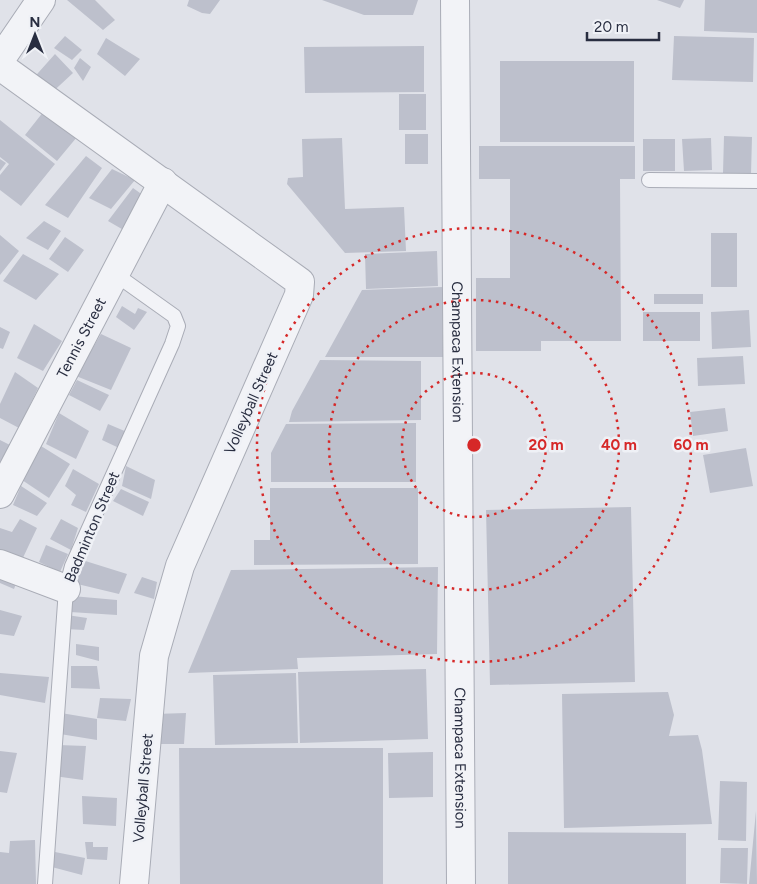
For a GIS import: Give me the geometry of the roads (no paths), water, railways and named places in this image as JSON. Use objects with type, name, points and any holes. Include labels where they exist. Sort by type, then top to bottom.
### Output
[{"type":"street","points":[[0,60],[41,0]]},
{"type":"street","name":"Champaca Extension","points":[[455,0],[461,884]]},
{"type":"street","name":"Volleyball Street","points":[[0,66],[300,282],[299,295],[180,566],[154,656],[134,884]]},
{"type":"street","name":"Tennis Street","points":[[0,494],[163,182]]},
{"type":"street","points":[[0,564],[66,589]]},
{"type":"lane","points":[[649,180],[757,181]]},
{"type":"lane","name":"Badminton Street","points":[[45,884],[66,589],[72,566],[172,344],[178,326],[174,316],[115,274]]}]
